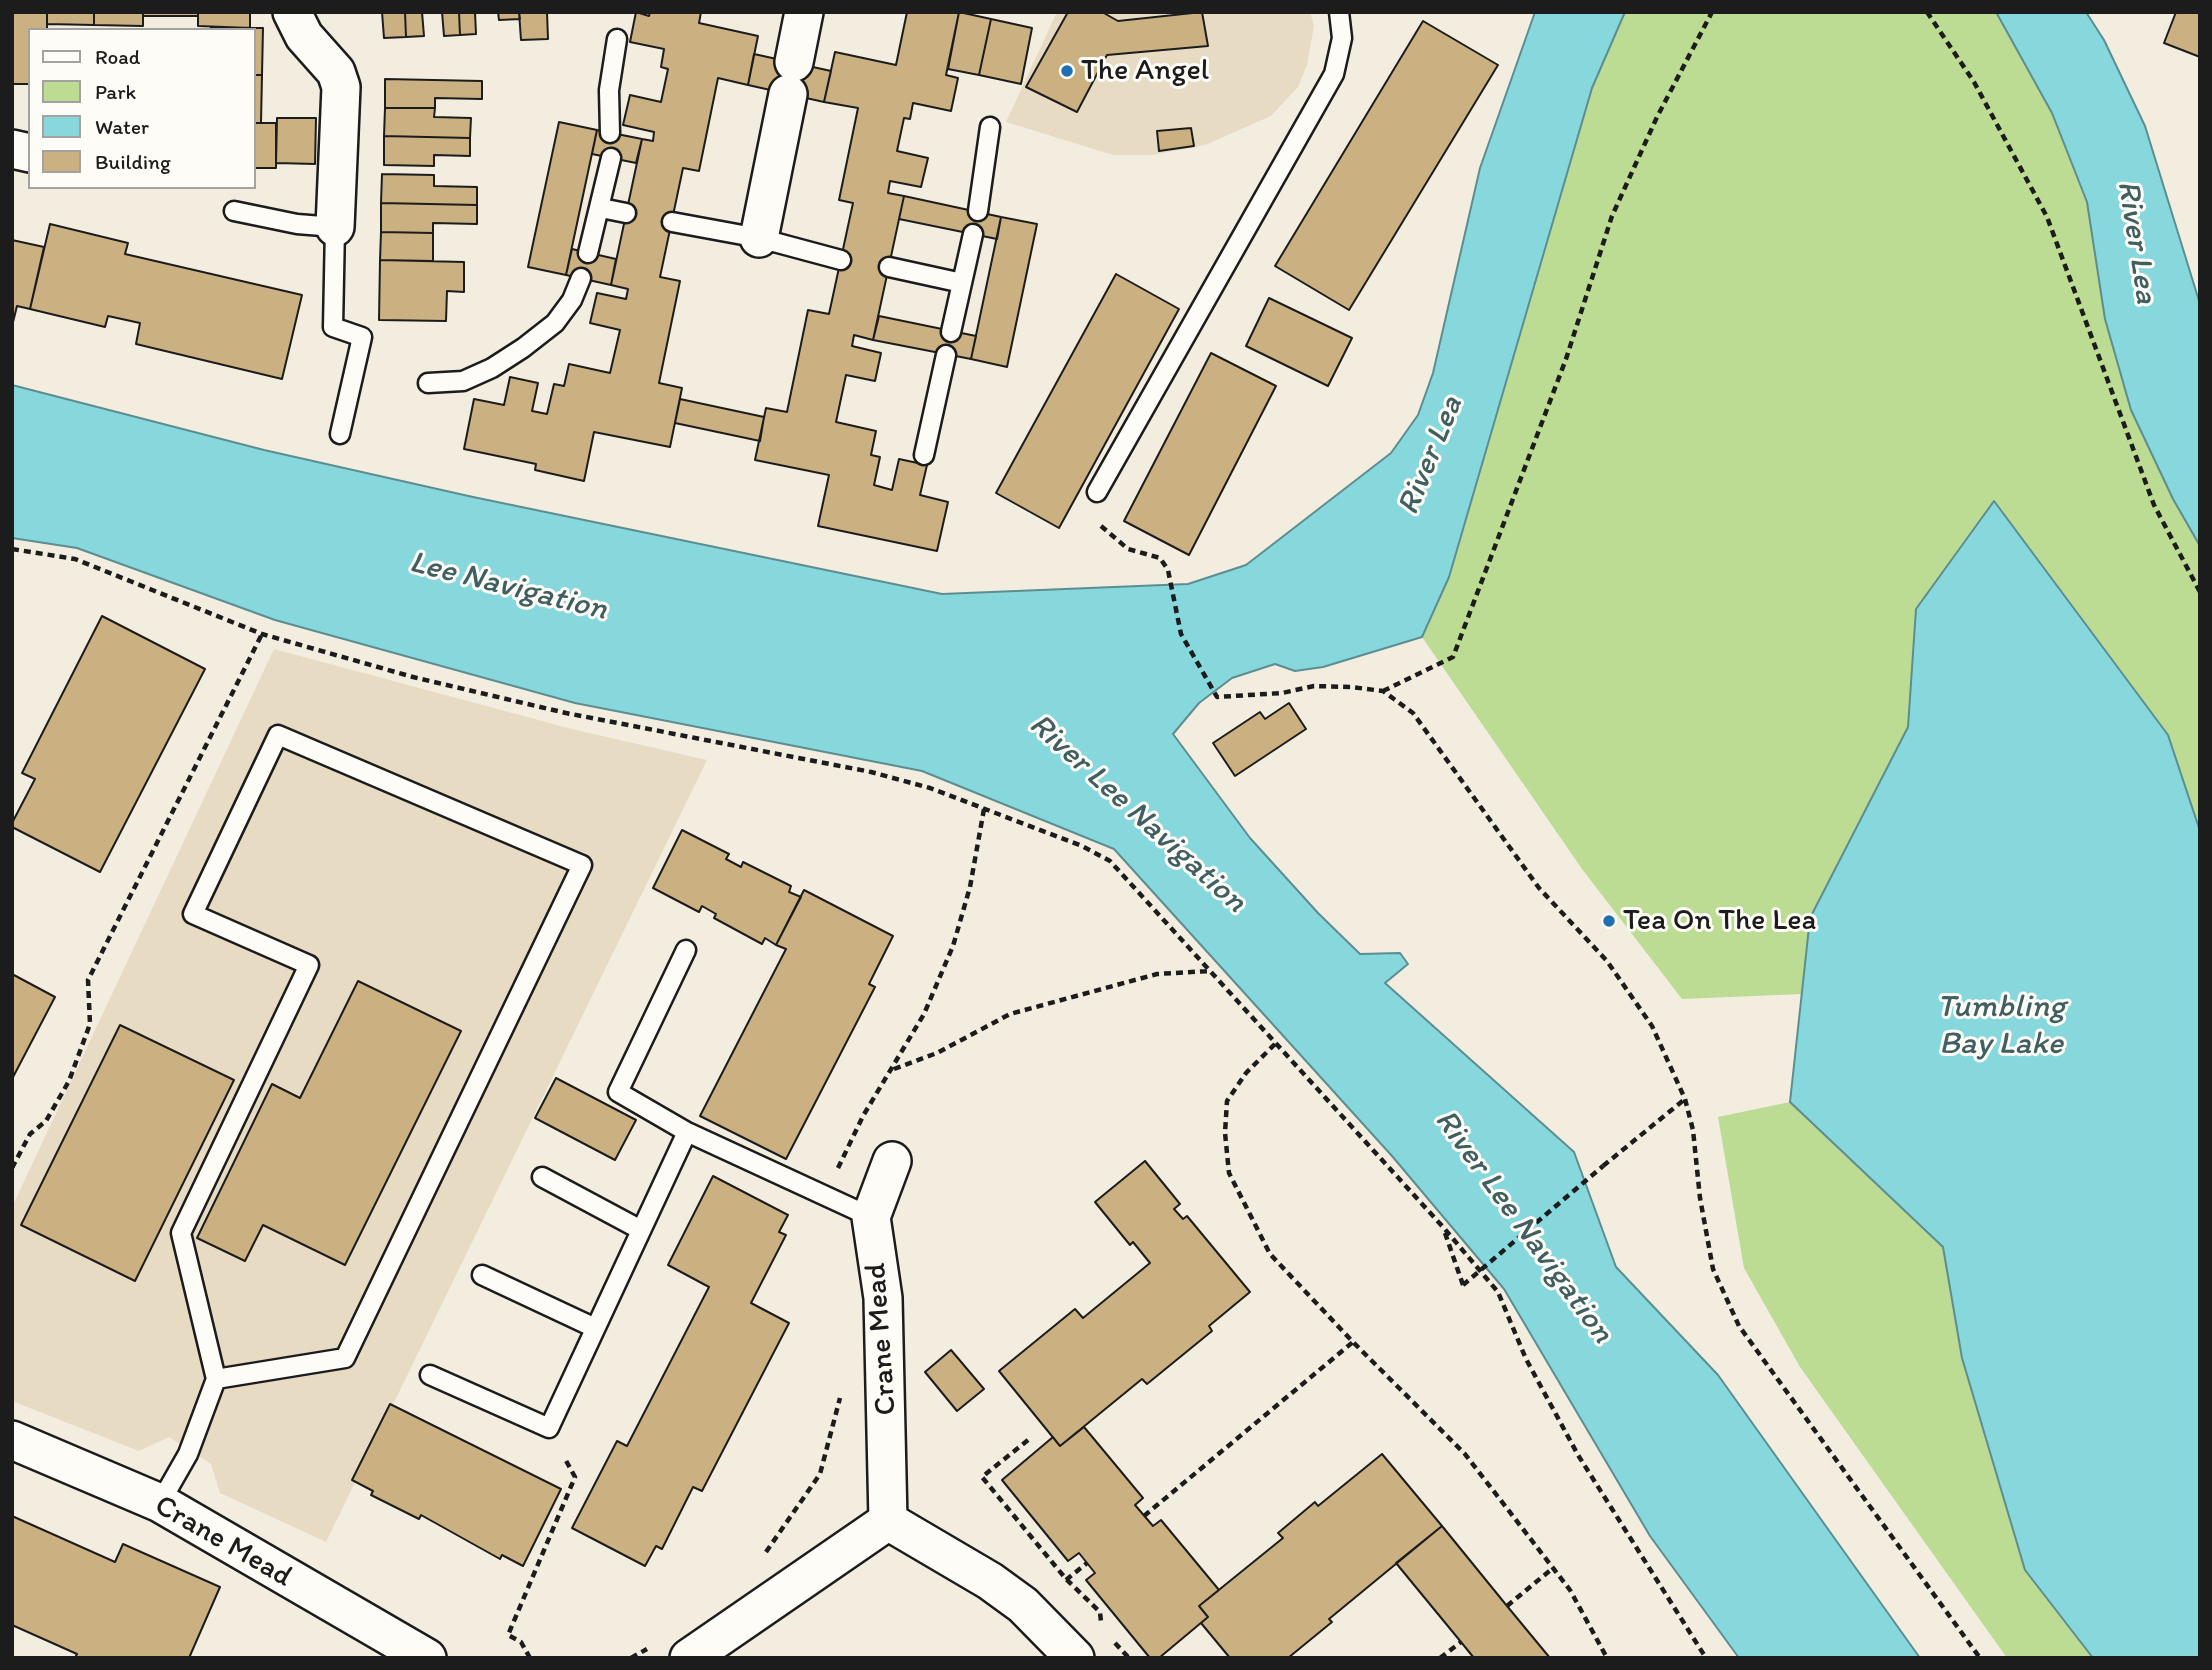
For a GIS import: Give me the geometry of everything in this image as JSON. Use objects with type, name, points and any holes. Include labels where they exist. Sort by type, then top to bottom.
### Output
[{"type":"street","points":[[292,12],[304,36],[335,72],[341,87],[335,227]]},
{"type":"street","points":[[759,238],[804,12]]},
{"type":"street","name":"Crane Mead","points":[[888,1521],[883,1298],[872,1217],[892,1161]]},
{"type":"street","name":"Crane Mead","points":[[12,1440],[160,1503],[427,1658]]},
{"type":"street","points":[[689,1658],[888,1521],[990,1581],[1023,1605],[1075,1658]]},
{"type":"lane","points":[[1097,492],[1334,74],[1342,38],[1339,12]]},
{"type":"lane","points":[[610,133],[609,90],[617,38]]},
{"type":"lane","points":[[978,211],[990,127]]},
{"type":"lane","points":[[588,253],[611,158]]},
{"type":"lane","points":[[601,208],[626,213]]},
{"type":"lane","points":[[234,211],[298,224],[335,227],[333,327],[362,337],[340,434]]},
{"type":"lane","points":[[671,222],[759,238],[841,260]]},
{"type":"lane","points":[[951,332],[973,234]]},
{"type":"lane","points":[[889,267],[962,283]]},
{"type":"lane","points":[[428,383],[463,381],[492,368],[523,348],[555,323],[572,300],[581,278]]},
{"type":"lane","points":[[924,455],[946,355]]},
{"type":"lane","points":[[160,1503],[188,1454],[216,1379],[181,1233],[309,965],[193,914],[278,735],[582,865],[345,1358],[216,1379]]},
{"type":"lane","points":[[686,950],[618,1092],[687,1132],[872,1217]]},
{"type":"lane","points":[[430,1375],[549,1428],[687,1132]]},
{"type":"lane","points":[[542,1177],[641,1230]]},
{"type":"lane","points":[[482,1275],[595,1328]]},
{"type":"path","points":[[1097,492],[1095,521],[1128,549],[1160,558],[1168,570],[1181,634],[1217,696],[1282,693],[1314,686],[1382,691],[1454,657],[1566,359],[1612,216],[1657,117],[1712,12]]},
{"type":"path","points":[[1927,12],[1974,82],[2047,218],[2154,505],[2200,592]]},
{"type":"path","points":[[12,549],[75,559],[262,634],[413,677],[566,713],[872,772],[930,788],[1082,846],[1110,861],[1443,1227],[1498,1292],[1526,1359],[1578,1455],[1706,1658]]},
{"type":"path","points":[[12,1168],[30,1134],[46,1121],[69,1081],[89,1024],[88,980],[262,634]]},
{"type":"path","points":[[1382,691],[1413,713],[1539,888],[1607,961],[1652,1026],[1685,1099],[1693,1130],[1700,1198],[1713,1269],[1739,1326],[1980,1658]]},
{"type":"path","points":[[893,1070],[937,1053],[1010,1014],[1157,974],[1210,971]]},
{"type":"path","points":[[1275,1044],[1246,1073],[1227,1101],[1225,1133],[1229,1173],[1270,1254],[1465,1454],[1570,1590],[1607,1658]]},
{"type":"path","points":[[1443,1227],[1464,1285],[1685,1099]]},
{"type":"path","points":[[1144,1516],[1353,1342]]},
{"type":"path","points":[[530,1658],[521,1642],[508,1635],[575,1477],[549,1428]]},
{"type":"path","points":[[1028,1440],[982,1477],[1066,1579],[1100,1612],[1102,1629]]},
{"type":"path","points":[[1507,1606],[1553,1568]]},
{"type":"path","points":[[1107,1635],[1129,1658]]},
{"type":"path","points":[[1440,1658],[1461,1642]]},
{"type":"shaded area","points":[[1057,12],[1310,12],[1314,26],[1307,65],[1298,87],[1271,116],[1205,145],[1152,155],[1113,155],[1006,122]]},
{"type":"shaded area","points":[[274,649],[572,729],[707,760],[326,1542],[220,1493],[211,1464],[169,1437],[139,1451],[12,1401],[12,1207]]},
{"type":"green space","points":[[1625,12],[1996,12],[2052,113],[2087,202],[2105,319],[2131,410],[2173,499],[2200,546],[2200,831],[2168,735],[1916,609],[1908,726],[1810,918],[1802,994],[1682,999],[1582,869],[1422,637],[1449,577],[1592,88]]},
{"type":"green space","points":[[1790,1102],[1943,1247],[1962,1358],[2025,1570],[2093,1658],[2007,1658],[1800,1367],[1744,1268],[1718,1117]]},
{"type":"water","points":[[1535,12],[1625,12],[1592,88],[1449,577],[1422,637],[1323,667],[1295,671],[1275,664],[1232,678],[1199,703],[1173,734],[1250,838],[1318,913],[1360,954],[1400,953],[1408,964],[1385,983],[1574,1152],[1616,1267],[1718,1375],[1920,1658],[1739,1658],[1650,1536],[1504,1289],[1392,1156],[1114,849],[922,771],[575,703],[275,620],[77,548],[12,538],[12,385],[264,450],[473,497],[942,594],[1188,584],[1246,565],[1391,453],[1418,415],[1433,373],[1480,168]]},
{"type":"water","name":"River Lea","points":[[1996,12],[2086,12],[2104,40],[2145,126],[2200,304],[2200,546],[2173,499],[2131,410],[2105,319],[2087,202],[2052,113]]},
{"type":"water","name":"Tumbling Bay Lake","points":[[1994,501],[2168,735],[2200,831],[2200,1658],[2093,1658],[2025,1570],[1962,1358],[1943,1247],[1790,1102],[1810,918],[1908,727],[1916,609]]},
{"type":"building","points":[[12,12],[47,12],[47,28],[28,28],[28,84],[12,84]]},
{"type":"building","points":[[47,12],[94,12],[94,25],[47,24]]},
{"type":"building","points":[[94,12],[143,12],[143,26],[94,25]]},
{"type":"building","points":[[143,12],[198,12],[198,16],[143,16]]},
{"type":"building","points":[[198,12],[250,12],[250,28],[198,26]]},
{"type":"building","points":[[382,12],[405,12],[406,37],[384,38]]},
{"type":"building","points":[[405,12],[422,12],[424,36],[406,37]]},
{"type":"building","points":[[442,12],[459,12],[460,35],[444,36]]},
{"type":"building","points":[[459,12],[475,12],[476,34],[460,35]]},
{"type":"building","points":[[498,12],[519,12],[520,19],[499,20]]},
{"type":"building","points":[[519,12],[547,12],[548,39],[521,40]]},
{"type":"building","points":[[636,12],[649,16],[650,12],[701,12],[699,23],[758,36],[748,85],[718,78],[699,171],[683,168],[660,277],[680,281],[659,383],[682,388],[670,447],[594,432],[584,481],[535,470],[536,464],[464,449],[474,399],[504,405],[510,377],[538,383],[532,411],[547,414],[554,384],[564,386],[569,364],[610,373],[620,330],[590,323],[597,293],[626,299],[628,289],[611,285],[642,139],[653,141],[654,132],[623,125],[630,95],[661,102],[668,69],[661,67],[664,49],[630,42]]},
{"type":"building","points":[[907,12],[959,12],[946,75],[958,78],[951,111],[913,103],[910,119],[904,118],[897,151],[928,158],[921,187],[890,181],[888,193],[904,196],[873,340],[854,335],[852,346],[881,353],[875,381],[846,375],[836,422],[876,431],[871,455],[880,457],[874,485],[892,490],[899,459],[927,465],[920,495],[948,502],[937,551],[818,526],[829,475],[755,460],[766,408],[787,412],[808,310],[829,314],[853,203],[839,200],[858,108],[824,102],[835,52],[896,65]]},
{"type":"building","points":[[959,12],[991,19],[979,75],[948,69]]},
{"type":"building","name":"The Angel","points":[[1068,12],[1102,12],[1118,21],[1202,12],[1208,46],[1107,55],[1077,112],[1026,87]]},
{"type":"building","points":[[2176,12],[2200,12],[2200,57],[2164,43]]},
{"type":"building","points":[[991,19],[1032,28],[1021,84],[979,75]]},
{"type":"building","points":[[1423,21],[1498,65],[1349,310],[1275,266]]},
{"type":"building","points":[[211,27],[263,28],[262,75],[256,75],[256,28]]},
{"type":"building","points":[[754,54],[831,71],[824,102],[748,85]]},
{"type":"building","points":[[256,75],[262,75],[261,123],[256,123]]},
{"type":"building","points":[[385,79],[482,81],[482,99],[435,98],[435,108],[385,108]]},
{"type":"building","points":[[385,108],[435,108],[434,117],[471,118],[470,138],[384,136]]},
{"type":"building","points":[[277,118],[316,118],[315,164],[276,163]]},
{"type":"building","points":[[559,122],[597,130],[566,275],[528,267]]},
{"type":"building","points":[[256,123],[276,123],[276,168],[256,168]]},
{"type":"building","points":[[1191,128],[1194,146],[1159,151],[1157,131]]},
{"type":"building","points":[[597,130],[642,139],[636,163],[592,154]]},
{"type":"building","points":[[384,136],[470,138],[470,156],[434,155],[434,166],[384,165]]},
{"type":"building","points":[[382,174],[434,175],[434,186],[477,187],[477,205],[381,203]]},
{"type":"building","points":[[904,196],[1001,217],[997,239],[899,219]]},
{"type":"building","points":[[381,203],[477,205],[477,224],[433,223],[433,233],[381,232]]},
{"type":"building","points":[[1001,217],[1037,224],[1007,367],[971,359]]},
{"type":"building","points":[[50,224],[128,243],[125,254],[302,295],[282,379],[136,344],[140,323],[108,316],[105,327],[30,309]]},
{"type":"building","points":[[381,232],[433,233],[433,261],[380,260]]},
{"type":"building","points":[[12,240],[44,247],[30,309],[17,306],[12,326]]},
{"type":"building","points":[[572,249],[616,259],[611,285],[566,275]]},
{"type":"building","points":[[380,260],[464,262],[464,292],[447,291],[446,321],[379,320]]},
{"type":"building","points":[[1116,274],[1179,309],[1059,528],[996,493]]},
{"type":"building","points":[[1269,298],[1352,338],[1328,386],[1246,346]]},
{"type":"building","points":[[879,316],[976,336],[971,359],[873,340]]},
{"type":"building","points":[[1211,353],[1276,386],[1189,555],[1124,521]]},
{"type":"building","points":[[680,399],[764,417],[760,441],[675,423]]},
{"type":"building","points":[[102,616],[205,669],[100,872],[12,827],[12,823],[35,779],[22,773]]},
{"type":"building","points":[[1289,703],[1306,729],[1235,776],[1213,743],[1260,712],[1265,719]]},
{"type":"building","points":[[682,830],[729,854],[726,859],[741,867],[743,862],[791,886],[789,892],[801,897],[776,945],[765,938],[762,944],[714,918],[716,914],[702,906],[699,912],[653,888]]},
{"type":"building","points":[[804,890],[893,936],[869,984],[875,987],[786,1159],[700,1116],[786,949],[776,945]]},
{"type":"building","points":[[12,974],[55,997],[12,1079]]},
{"type":"building","points":[[358,981],[461,1031],[345,1265],[263,1225],[245,1261],[197,1238],[272,1084],[300,1098]]},
{"type":"building","points":[[120,1025],[234,1080],[135,1281],[21,1225]]},
{"type":"building","points":[[556,1078],[636,1120],[615,1160],[535,1118]]},
{"type":"building","points":[[1145,1161],[1180,1204],[1174,1209],[1183,1219],[1187,1216],[1250,1292],[1209,1326],[1212,1331],[1147,1384],[1142,1379],[1060,1446],[999,1371],[1075,1309],[1083,1318],[1150,1263],[1133,1242],[1130,1245],[1095,1202]]},
{"type":"building","points":[[713,1176],[788,1215],[779,1232],[786,1235],[751,1303],[789,1323],[702,1491],[693,1487],[662,1549],[656,1546],[645,1566],[572,1528],[617,1441],[627,1446],[709,1287],[668,1265]]},
{"type":"building","points":[[951,1350],[984,1389],[957,1411],[925,1372]]},
{"type":"building","points":[[390,1404],[561,1489],[523,1566],[502,1555],[500,1559],[421,1515],[419,1519],[371,1495],[373,1491],[352,1480]]},
{"type":"building","points":[[1084,1427],[1143,1498],[1135,1505],[1153,1526],[1161,1520],[1219,1590],[1199,1606],[1208,1617],[1159,1658],[1150,1658],[1086,1580],[1095,1573],[1079,1553],[1068,1561],[1002,1480],[1053,1437],[1060,1446]]},
{"type":"building","points":[[1382,1454],[1442,1526],[1329,1619],[1332,1622],[1288,1658],[1230,1658],[1201,1623],[1208,1617],[1199,1606],[1283,1538],[1278,1533],[1315,1502],[1318,1506]]},
{"type":"building","points":[[12,1516],[115,1562],[123,1544],[220,1587],[189,1658],[75,1658],[77,1654],[12,1625]]},
{"type":"building","points":[[1442,1526],[1550,1658],[1474,1658],[1396,1563]]},
{"type":"place","name":"The Angel","points":[[1067,71]]},
{"type":"place","name":"Tea On The Lea","points":[[1609,921]]},
{"type":"water label","name":"Lee Navigation","points":[[508,587]]},
{"type":"water label","name":"River Lee Navigation","points":[[1137,814]]},
{"type":"water label","name":"River Lee Navigation","points":[[1523,1227]]}]
